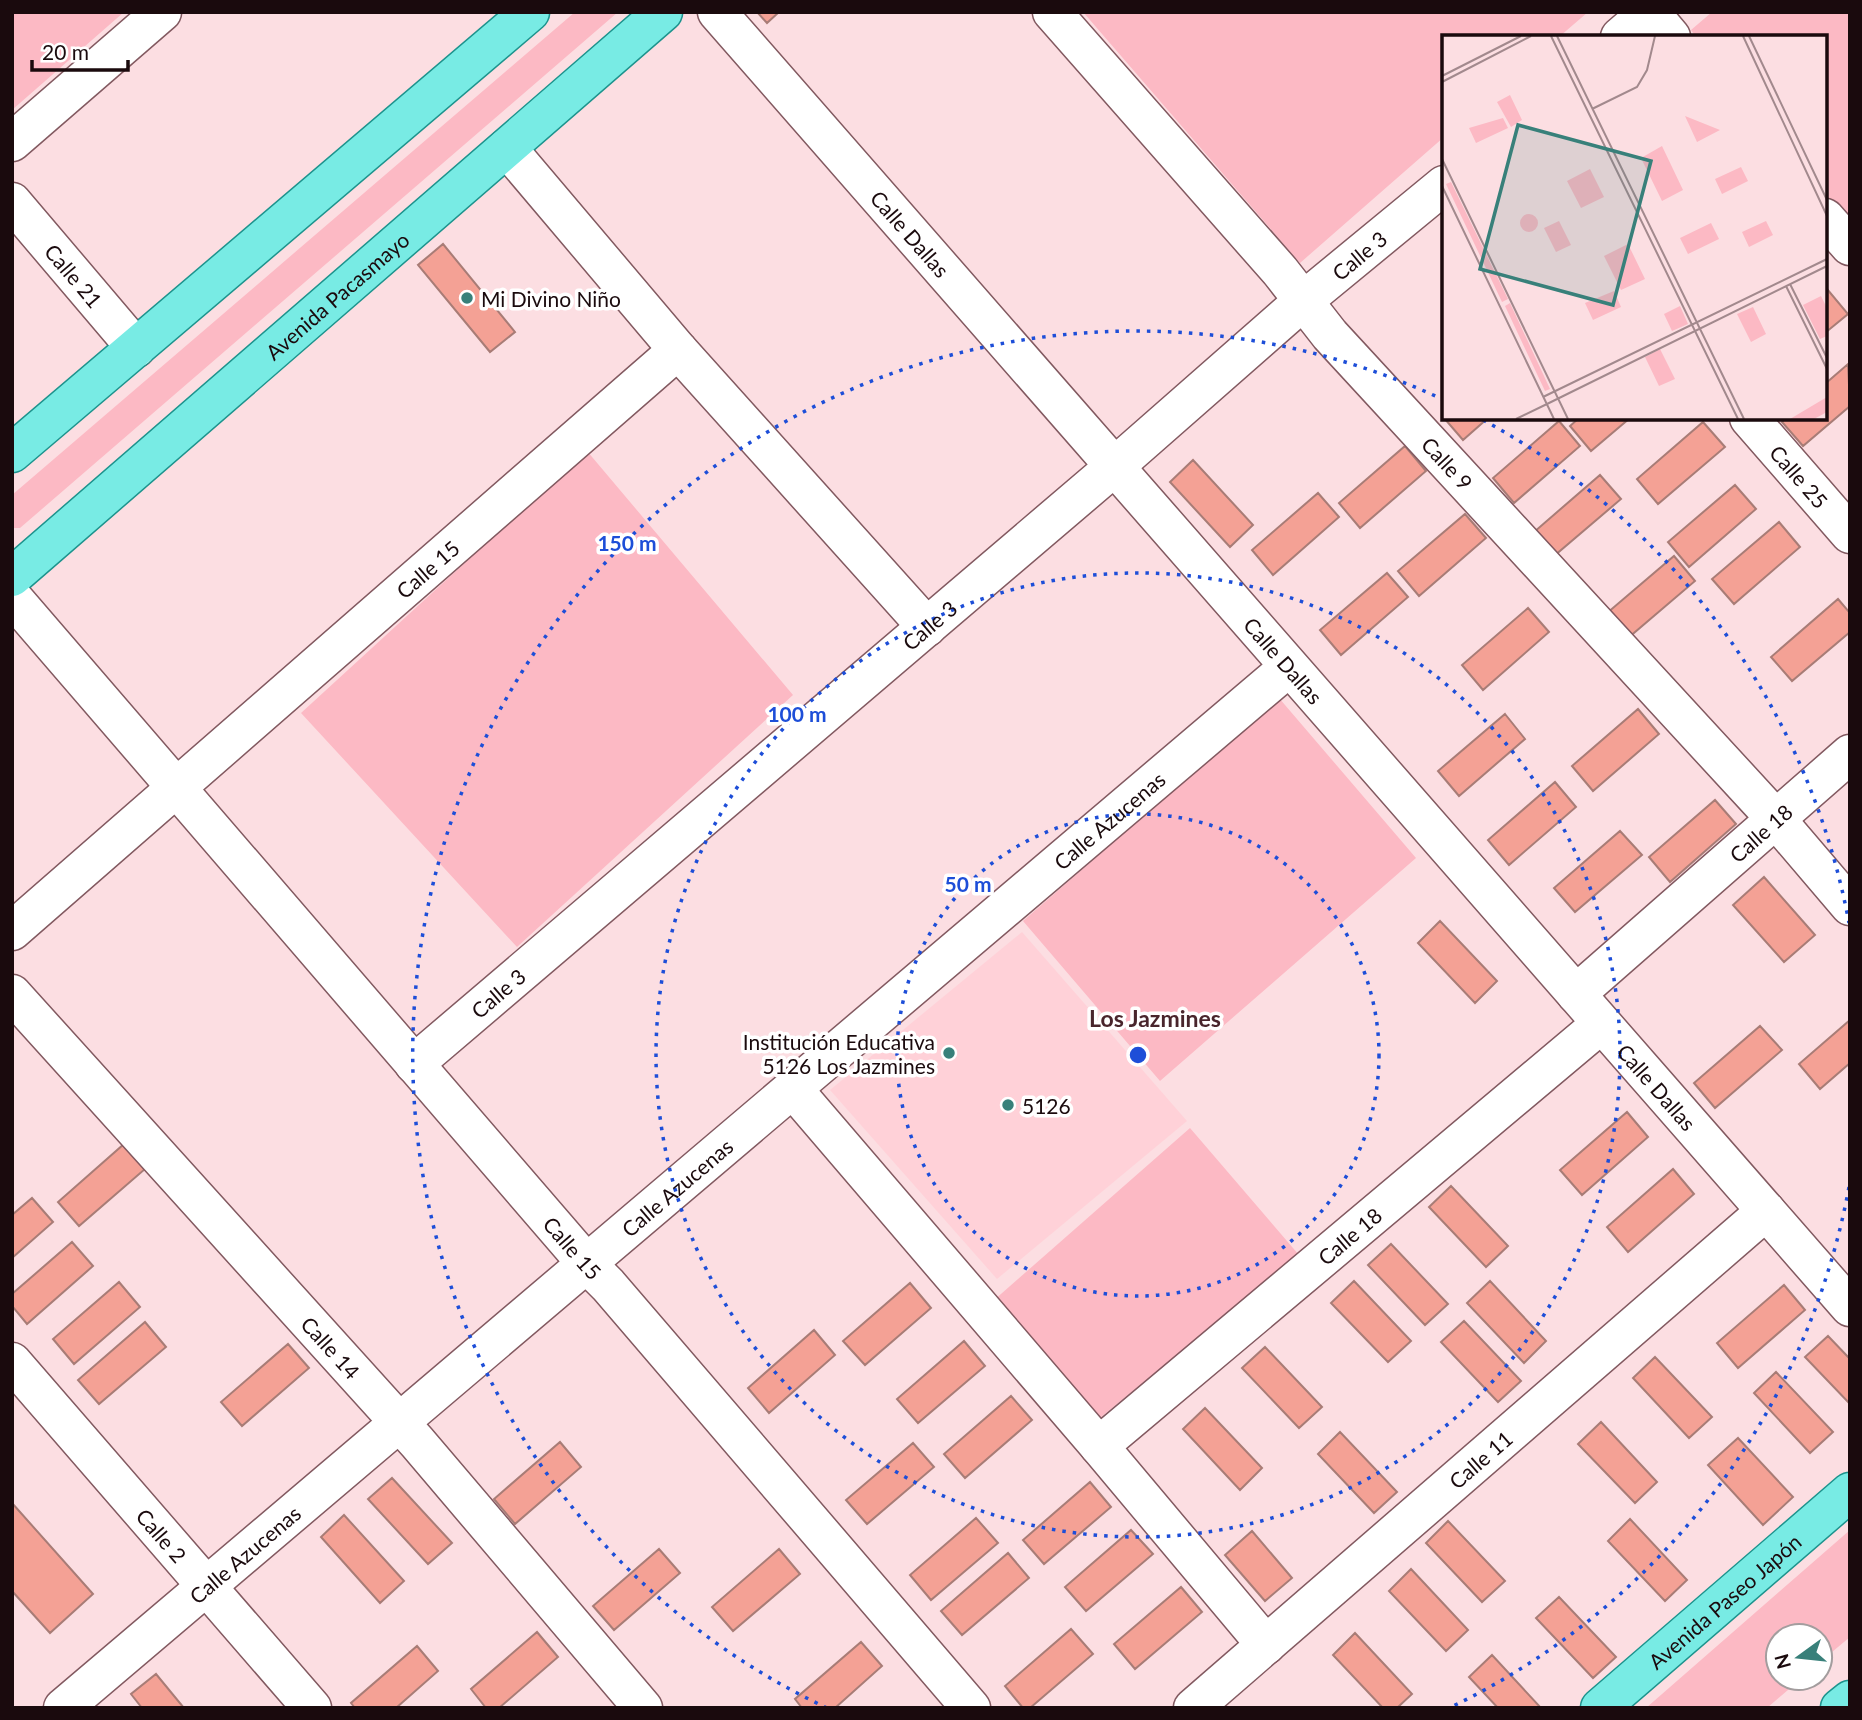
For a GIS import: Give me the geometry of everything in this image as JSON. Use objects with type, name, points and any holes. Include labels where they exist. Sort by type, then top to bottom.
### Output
[{"type":"main road","points":[[12,453],[530,12]]},
{"type":"main road","name":"Avenida Pacasmayo","points":[[12,577],[663,12]]},
{"type":"main road","name":"Avenida Paseo Japón","points":[[1600,1708],[1850,1492]]},
{"type":"main road","points":[[1840,1708],[1850,1700]]},
{"type":"street","points":[[12,142],[162,12]]},
{"type":"street","name":"Calle Dallas","points":[[717,12],[1850,1307]]},
{"type":"street","name":"Calle 9","points":[[1052,12],[1280,271],[1330,335],[1774,818],[1850,906]]},
{"type":"street","points":[[1622,35],[1649,12],[1669,35]]},
{"type":"street","points":[[508,148],[678,350],[927,627]]},
{"type":"street","name":"Calle 3","points":[[414,1063],[1114,467],[1303,301],[1442,187]]},
{"type":"street","name":"Calle 21","points":[[12,202],[136,348]]},
{"type":"street","points":[[1827,220],[1850,246]]},
{"type":"street","name":"Calle 15","points":[[12,931],[678,350]]},
{"type":"street","name":"Calle 25","points":[[1751,420],[1850,534]]},
{"type":"street","name":"Calle 15","points":[[12,597],[971,1708]]},
{"type":"street","name":"Calle Azucenas","points":[[63,1708],[1289,667]]},
{"type":"street","name":"Calle 18","points":[[1576,994],[1850,754]]},
{"type":"street","name":"Calle 14","points":[[12,994],[400,1422],[643,1708]]},
{"type":"street","name":"Calle 18","points":[[1099,1446],[1601,1024]]},
{"type":"street","points":[[793,1089],[1266,1645]]},
{"type":"street","name":"Calle 11","points":[[1193,1708],[1766,1211]]},
{"type":"street","name":"Calle 2","points":[[12,1362],[312,1708]]},
{"type":"shaded area","points":[[12,12],[124,12],[12,110]]},
{"type":"shaded area","points":[[575,12],[618,12],[20,528],[12,528],[12,495]]},
{"type":"shaded area","points":[[1083,12],[1588,12],[1561,35],[1442,35],[1442,139],[1300,263]]},
{"type":"shaded area","points":[[1712,12],[1850,12],[1850,226],[1827,198],[1827,35],[1695,35],[1691,30]]},
{"type":"shaded area","points":[[587,451],[793,695],[517,947],[301,713]]},
{"type":"shaded area","points":[[1279,698],[1416,858],[1160,1081],[1023,921]]},
{"type":"shaded area","name":"5126","points":[[1022,932],[1187,1121],[997,1279],[830,1090]]},
{"type":"shaded area","points":[[1190,1128],[1299,1255],[1095,1422],[993,1301]]},
{"type":"shaded area","points":[[1850,1530],[1850,1637],[1834,1650],[1834,1622],[1764,1622],[1764,1692],[1786,1692],[1767,1708],[1646,1708]]},
{"type":"building","points":[[757,12],[779,12],[767,23]]},
{"type":"building","name":"Mi Divino Niño","points":[[443,244],[515,332],[490,352],[418,265]]},
{"type":"building","points":[[1827,289],[1848,314],[1827,331]]},
{"type":"building","points":[[1848,364],[1850,406],[1803,446],[1782,422],[1827,420],[1827,382]]},
{"type":"building","points":[[1446,420],[1486,420],[1463,440]]},
{"type":"building","points":[[1577,420],[1628,420],[1591,451],[1570,426]]},
{"type":"building","points":[[1559,421],[1580,446],[1514,503],[1493,478]]},
{"type":"building","points":[[1703,422],[1725,447],[1658,504],[1637,479]]},
{"type":"building","points":[[1405,446],[1426,471],[1360,528],[1339,503]]},
{"type":"building","points":[[1193,460],[1253,525],[1230,547],[1170,482]]},
{"type":"building","points":[[1600,475],[1621,499],[1554,556],[1534,532]]},
{"type":"building","points":[[1735,485],[1756,509],[1689,567],[1668,542]]},
{"type":"building","points":[[1318,493],[1339,517],[1273,575],[1252,550]]},
{"type":"building","points":[[1465,514],[1486,538],[1419,596],[1398,571]]},
{"type":"building","points":[[1779,522],[1800,547],[1734,604],[1712,579]]},
{"type":"building","points":[[1674,556],[1695,581],[1628,638],[1607,613]]},
{"type":"building","points":[[1387,573],[1408,597],[1341,655],[1320,630]]},
{"type":"building","points":[[1838,599],[1850,613],[1850,632],[1792,681],[1771,657]]},
{"type":"building","points":[[1528,608],[1549,632],[1483,690],[1462,665]]},
{"type":"building","points":[[1638,709],[1659,734],[1593,791],[1572,766]]},
{"type":"building","points":[[1505,714],[1525,739],[1459,796],[1438,771]]},
{"type":"building","points":[[1555,782],[1576,807],[1509,865],[1488,840]]},
{"type":"building","points":[[1715,800],[1736,824],[1670,882],[1649,857]]},
{"type":"building","points":[[1620,831],[1642,855],[1575,912],[1554,888]]},
{"type":"building","points":[[1764,877],[1815,935],[1784,962],[1733,905]]},
{"type":"building","points":[[1440,921],[1497,981],[1475,1003],[1418,943]]},
{"type":"building","points":[[1850,1020],[1850,1063],[1820,1089],[1799,1064]]},
{"type":"building","points":[[1760,1026],[1782,1050],[1715,1108],[1694,1083]]},
{"type":"building","points":[[1627,1112],[1648,1137],[1582,1195],[1560,1170]]},
{"type":"building","points":[[124,1144],[145,1169],[79,1226],[58,1202]]},
{"type":"building","points":[[1673,1169],[1694,1194],[1628,1252],[1607,1227]]},
{"type":"building","points":[[1451,1186],[1508,1246],[1486,1267],[1429,1207]]},
{"type":"building","points":[[32,1198],[53,1222],[12,1258],[12,1215]]},
{"type":"building","points":[[72,1242],[93,1266],[27,1324],[12,1306],[12,1294]]},
{"type":"building","points":[[1391,1244],[1448,1304],[1425,1325],[1368,1265]]},
{"type":"building","points":[[1354,1281],[1411,1341],[1388,1362],[1331,1303]]},
{"type":"building","points":[[1490,1281],[1546,1341],[1524,1363],[1467,1303]]},
{"type":"building","points":[[119,1282],[140,1307],[74,1364],[53,1339]]},
{"type":"building","points":[[910,1283],[931,1308],[865,1365],[843,1341]]},
{"type":"building","points":[[1784,1285],[1805,1310],[1738,1368],[1717,1343]]},
{"type":"building","points":[[1464,1321],[1521,1381],[1498,1402],[1441,1342]]},
{"type":"building","points":[[145,1322],[166,1347],[99,1404],[78,1380]]},
{"type":"building","points":[[814,1330],[835,1355],[769,1413],[748,1388]]},
{"type":"building","points":[[1828,1336],[1850,1359],[1850,1404],[1805,1357]]},
{"type":"building","points":[[964,1341],[985,1366],[918,1423],[897,1399]]},
{"type":"building","points":[[288,1344],[309,1368],[242,1426],[221,1402]]},
{"type":"building","points":[[1265,1347],[1322,1407],[1299,1428],[1242,1368]]},
{"type":"building","points":[[1655,1357],[1712,1417],[1689,1438],[1633,1378]]},
{"type":"building","points":[[1776,1372],[1833,1432],[1810,1453],[1754,1393]]},
{"type":"building","points":[[1011,1396],[1032,1420],[965,1478],[944,1454]]},
{"type":"building","points":[[1205,1408],[1262,1468],[1240,1490],[1183,1429]]},
{"type":"building","points":[[1601,1422],[1657,1482],[1635,1503],[1578,1444]]},
{"type":"building","points":[[1340,1432],[1397,1492],[1374,1513],[1318,1454]]},
{"type":"building","points":[[1738,1438],[1793,1497],[1763,1525],[1708,1465]]},
{"type":"building","points":[[560,1442],[581,1467],[515,1524],[494,1499]]},
{"type":"building","points":[[913,1443],[934,1467],[867,1524],[846,1500]]},
{"type":"building","points":[[392,1478],[452,1543],[428,1564],[368,1499]]},
{"type":"building","points":[[1090,1482],[1111,1507],[1044,1564],[1023,1540]]},
{"type":"building","points":[[12,1503],[93,1594],[50,1633],[12,1591]]},
{"type":"building","points":[[344,1515],[404,1581],[380,1603],[321,1537]]},
{"type":"building","points":[[976,1518],[998,1543],[931,1600],[910,1575]]},
{"type":"building","points":[[1630,1519],[1687,1580],[1665,1601],[1608,1541]]},
{"type":"building","points":[[1448,1521],[1505,1581],[1482,1602],[1426,1543]]},
{"type":"building","points":[[1131,1530],[1153,1554],[1086,1611],[1065,1587]]},
{"type":"building","points":[[1252,1531],[1292,1578],[1265,1601],[1225,1555]]},
{"type":"building","points":[[659,1549],[680,1573],[614,1630],[593,1606]]},
{"type":"building","points":[[779,1549],[800,1574],[733,1631],[712,1607]]},
{"type":"building","points":[[1008,1553],[1029,1578],[962,1635],[941,1611]]},
{"type":"building","points":[[1411,1569],[1468,1630],[1446,1651],[1389,1591]]},
{"type":"building","points":[[1181,1587],[1202,1612],[1135,1669],[1114,1644]]},
{"type":"building","points":[[1559,1597],[1616,1657],[1593,1678],[1536,1618]]},
{"type":"building","points":[[1071,1629],[1093,1654],[1030,1708],[1023,1708],[1005,1686]]},
{"type":"building","points":[[537,1632],[558,1657],[499,1708],[486,1708],[471,1689]]},
{"type":"building","points":[[1355,1633],[1412,1694],[1397,1708],[1383,1708],[1333,1655]]},
{"type":"building","points":[[861,1642],[882,1666],[835,1708],[802,1708],[795,1699]]},
{"type":"building","points":[[417,1646],[438,1671],[396,1708],[355,1708],[351,1703]]},
{"type":"building","points":[[1492,1655],[1541,1708],[1498,1708],[1469,1677]]},
{"type":"building","points":[[156,1674],[184,1708],[142,1708],[131,1694]]},
{"type":"place","name":"Mi Divino Niño","points":[[467,298]]},
{"type":"place","name":"Institución Educativa 5126 Los Jazmines","points":[[949,1053]]},
{"type":"place","name":"5126","points":[[1008,1105]]},
{"type":"district","name":"Los Jazmines","points":[[1155,1018]]}]
